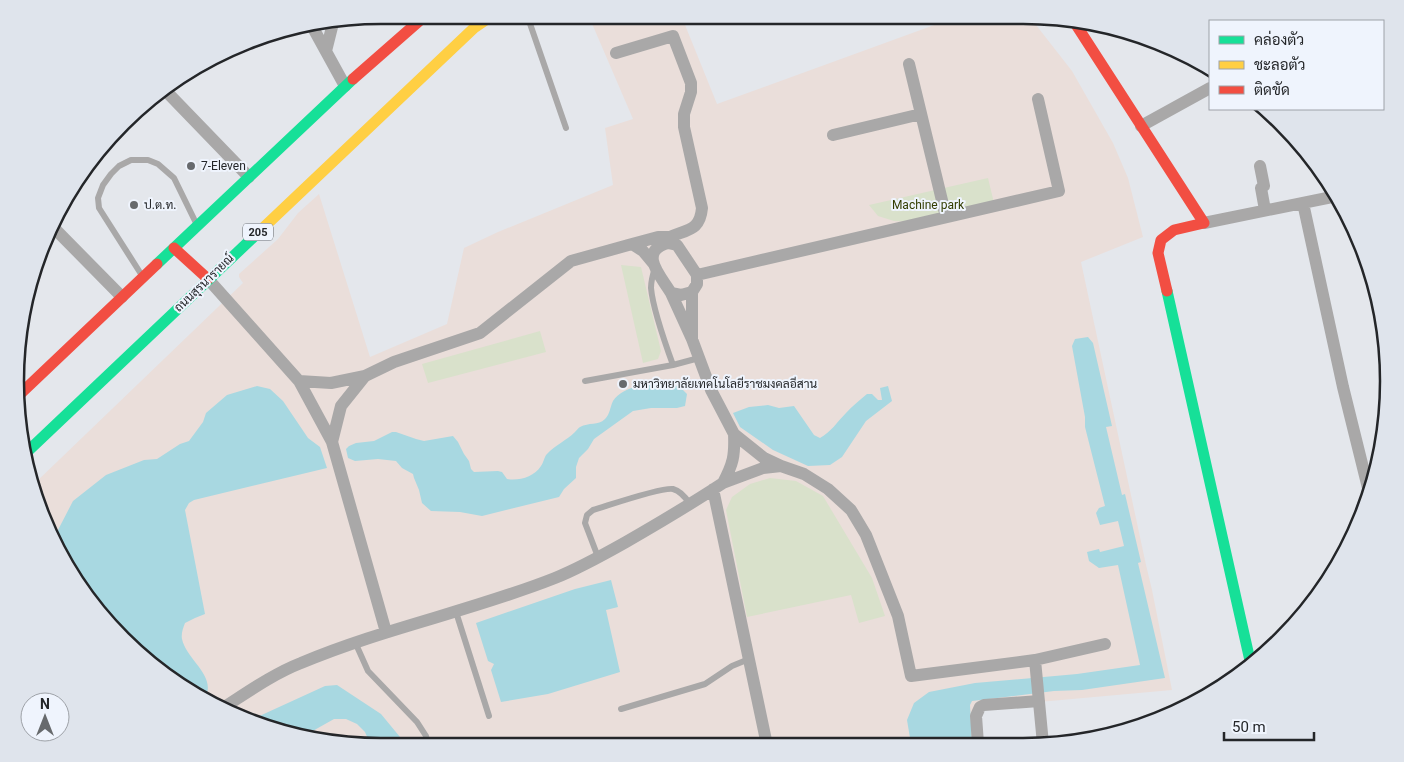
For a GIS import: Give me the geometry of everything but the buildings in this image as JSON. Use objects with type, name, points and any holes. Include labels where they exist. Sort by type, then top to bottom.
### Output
[{"type":"main road","points":[[24,388],[345,86],[416,24]]},
{"type":"main road","name":"ถนนสุรนารายณ์","points":[[31,449],[480,24]]},
{"type":"main road","points":[[1078,28],[1204,223],[1174,230],[1161,240],[1158,253],[1249,657]]},
{"type":"main road","points":[[174,248],[208,279]]},
{"type":"street","points":[[326,51],[331,28]]},
{"type":"street","points":[[314,30],[345,86]]},
{"type":"street","points":[[616,53],[673,36],[691,82],[691,92],[684,114],[684,127],[702,208],[701,218],[698,224],[674,241],[658,246],[652,254],[654,265]]},
{"type":"street","points":[[910,64],[946,217]]},
{"type":"street","points":[[1140,126],[1209,89]]},
{"type":"street","points":[[169,94],[249,177]]},
{"type":"street","points":[[697,275],[1059,191],[1038,99]]},
{"type":"street","points":[[833,135],[921,114]]},
{"type":"street","points":[[1260,166],[1264,186],[1261,188],[1266,210]]},
{"type":"street","points":[[1204,223],[1329,198]]},
{"type":"street","points":[[1303,203],[1343,387],[1366,480]]},
{"type":"street","points":[[57,231],[122,296]]},
{"type":"street","points":[[299,381],[331,383],[365,376],[394,362],[480,333],[571,261],[658,236],[674,241],[697,275],[697,284],[692,292],[692,340]]},
{"type":"street","points":[[632,244],[643,251],[672,293],[711,390],[734,434],[764,458],[804,474],[828,489],[851,510],[866,535],[898,616],[911,676],[1035,660],[1105,644]]},
{"type":"street","points":[[208,279],[299,381],[332,442],[386,632]]},
{"type":"street","points":[[672,293],[681,295],[692,292]]},
{"type":"street","points":[[332,442],[341,406],[365,376]]},
{"type":"street","points":[[734,434],[735,450],[732,466],[718,486],[749,659],[766,738]]},
{"type":"street","points":[[229,704],[299,663],[355,642],[485,603],[556,578],[598,558],[718,486],[763,468],[781,466]]},
{"type":"street","points":[[1035,660],[1042,737]]},
{"type":"street","points":[[978,738],[976,716],[980,707],[984,705],[1039,700]]},
{"type":"lane","points":[[530,24],[566,128]]},
{"type":"lane","points":[[143,277],[98,208],[98,198],[110,174],[119,166],[131,160],[148,160],[158,164],[174,178],[197,226]]},
{"type":"lane","points":[[654,265],[651,288],[673,365]]},
{"type":"lane","points":[[585,381],[673,365],[699,358]]},
{"type":"lane","points":[[598,558],[585,523],[587,515],[593,510],[670,489],[684,495],[690,504]]},
{"type":"lane","points":[[456,612],[489,716]]},
{"type":"lane","points":[[355,642],[368,671],[417,722],[427,738]]},
{"type":"lane","points":[[621,709],[705,684],[732,666],[749,659]]},
{"type":"shaded area","name":"มหาวิทยาลัยเทคโนโลยีราชมงคลอีสาน","points":[[592,24],[685,24],[717,104],[937,24],[1036,25],[1072,71],[1113,143],[1128,178],[1143,237],[1081,262],[1172,690],[980,709],[981,738],[358,737],[334,735],[289,726],[244,711],[202,690],[183,678],[145,650],[128,634],[112,617],[72,560],[51,518],[38,480],[243,283],[239,274],[278,239],[298,213],[319,194],[370,357],[447,324],[464,248],[613,185],[605,128],[633,119]]},
{"type":"green space","name":"Machine park","points":[[988,178],[994,203],[911,222],[894,221],[878,216],[869,205]]},
{"type":"green space","points":[[621,265],[641,267],[661,351],[658,359],[643,363]]},
{"type":"green space","points":[[540,331],[546,352],[428,383],[422,364]]},
{"type":"green space","points":[[770,478],[796,481],[823,496],[872,578],[885,616],[859,623],[851,595],[747,617],[726,510],[732,497],[750,484]]},
{"type":"water","points":[[1088,337],[1093,343],[1112,426],[1106,427],[1122,495],[1125,494],[1141,562],[1138,563],[1165,678],[1082,690],[1054,691],[972,701],[970,705],[972,738],[910,738],[907,720],[914,703],[929,692],[975,683],[1077,674],[1140,665],[1118,565],[1099,568],[1089,561],[1087,552],[1099,549],[1100,552],[1124,546],[1118,521],[1100,525],[1096,513],[1099,508],[1105,506],[1085,427],[1085,417],[1072,346],[1075,339]]},
{"type":"water","points":[[669,383],[681,388],[687,394],[685,406],[633,411],[594,439],[579,458],[576,467],[576,478],[564,489],[559,497],[482,516],[460,512],[431,511],[422,503],[413,474],[402,468],[396,461],[378,459],[355,461],[348,458],[346,449],[356,443],[374,441],[392,432],[424,441],[453,436],[474,472],[498,471],[502,472],[507,479],[521,479],[538,470],[547,454],[572,435],[579,427],[605,419],[613,401],[624,391],[647,384]]},
{"type":"water","points":[[257,386],[270,389],[283,401],[308,438],[320,447],[327,468],[194,500],[189,503],[185,510],[205,614],[185,623],[182,637],[188,653],[206,679],[207,693],[183,678],[145,650],[112,617],[72,560],[58,530],[73,501],[106,475],[144,460],[157,459],[180,444],[189,441],[203,422],[206,413],[227,395]]},
{"type":"water","points":[[888,386],[892,401],[866,421],[842,457],[830,465],[808,466],[773,450],[740,427],[733,413],[749,407],[768,405],[779,408],[794,406],[814,435],[820,438],[831,430],[867,394],[872,394],[878,400],[882,400],[880,388]]},
{"type":"water","points":[[611,580],[618,607],[606,610],[620,672],[548,694],[501,702],[491,670],[494,664],[488,661],[476,623],[575,589]]},
{"type":"water","points":[[337,685],[381,714],[400,738],[367,737],[357,724],[346,719],[334,719],[312,731],[259,716],[325,686]]},
{"type":"traffic: fast","points":[[157,264],[353,79]]},
{"type":"traffic: fast","points":[[31,449],[263,228]]},
{"type":"traffic: fast","points":[[1167,291],[1249,657]]},
{"type":"traffic: slow","points":[[263,228],[480,24]]},
{"type":"traffic: jam","points":[[353,79],[416,24]]},
{"type":"traffic: jam","points":[[1078,28],[1204,223],[1174,230],[1161,240],[1158,253],[1167,291]]},
{"type":"traffic: jam","points":[[174,248],[208,279]]},
{"type":"traffic: jam","points":[[24,390],[157,264]]},
{"type":"place","name":"7-Eleven","points":[[191,166]]},
{"type":"place","name":"ป.ต.ท.","points":[[134,205]]},
{"type":"place","name":"มหาวิทยาลัยเทคโนโลยีราชมงคลอีสาน","points":[[623,384]]}]
